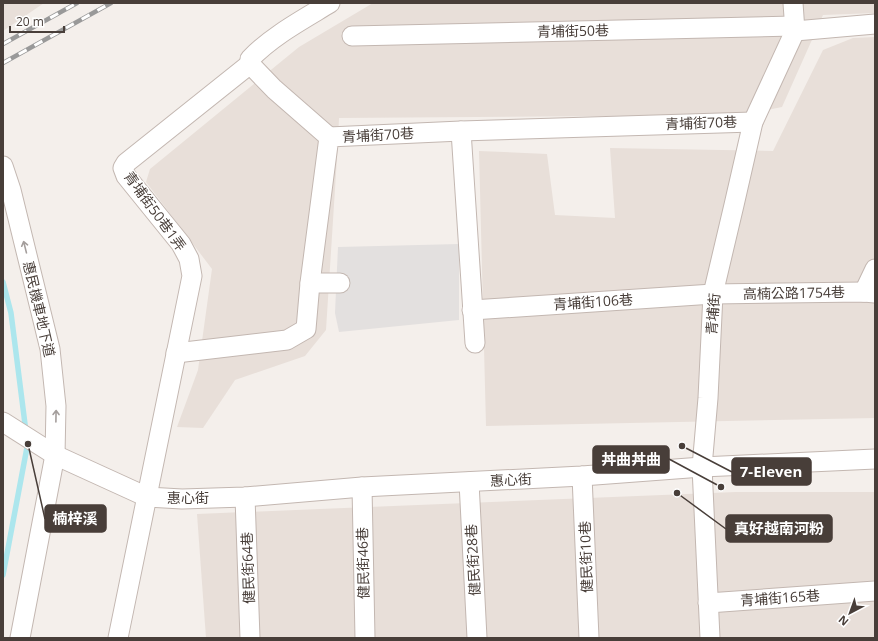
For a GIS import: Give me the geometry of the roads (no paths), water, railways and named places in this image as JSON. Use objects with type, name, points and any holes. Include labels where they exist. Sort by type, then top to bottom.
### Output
[{"type":"street","points":[[329,137],[274,89],[250,64],[250,59],[260,49],[275,38],[330,3]]},
{"type":"street","points":[[792,3],[794,28]]},
{"type":"street","name":"青埔街50巷","points":[[352,36],[794,28],[875,24]]},
{"type":"street","name":"青埔街","points":[[710,638],[702,467],[708,398],[713,294],[733,213],[752,122],[794,28]]},
{"type":"street","name":"青埔街50巷1弄","points":[[118,638],[192,276],[189,259],[181,244],[126,176],[123,168],[126,162],[250,64]]},
{"type":"street","name":"青埔街70巷","points":[[176,353],[287,340],[306,329],[310,283],[329,137],[461,131],[752,122]]},
{"type":"street","points":[[461,131],[475,343]]},
{"type":"street","name":"惠民機車地下道","points":[[3,166],[11,190],[50,349],[56,406],[55,455],[20,638]]},
{"type":"street","points":[[869,292],[875,269]]},
{"type":"street","points":[[310,283],[340,283]]},
{"type":"street","name":"高楠公路1754巷","points":[[713,294],[869,292]]},
{"type":"street","name":"青埔街106巷","points":[[472,310],[713,294]]},
{"type":"street","points":[[3,422],[55,455],[147,497]]},
{"type":"street","name":"惠心街","points":[[147,497],[182,499],[245,497],[362,488],[582,476],[702,467],[875,459]]},
{"type":"street","name":"健民街10巷","points":[[582,476],[589,638]]},
{"type":"street","name":"健民街28巷","points":[[469,482],[477,638]]},
{"type":"street","name":"健民街46巷","points":[[362,488],[365,638]]},
{"type":"street","name":"健民街64巷","points":[[245,497],[250,638]]},
{"type":"street","name":"青埔街165巷","points":[[708,603],[875,591]]},
{"type":"waterway","points":[[3,282],[11,313],[26,432]]},
{"type":"waterway","points":[[3,575],[28,442]]},
{"type":"railway","points":[[3,44],[77,3]]},
{"type":"railway","points":[[3,63],[111,3]]},
{"type":"place","name":"楠梓溪","points":[[28,444]]},
{"type":"place","name":"7-Eleven","points":[[682,446]]},
{"type":"place","name":"丼曲丼曲","points":[[721,487]]},
{"type":"place","name":"真好越南河粉","points":[[677,493]]}]
